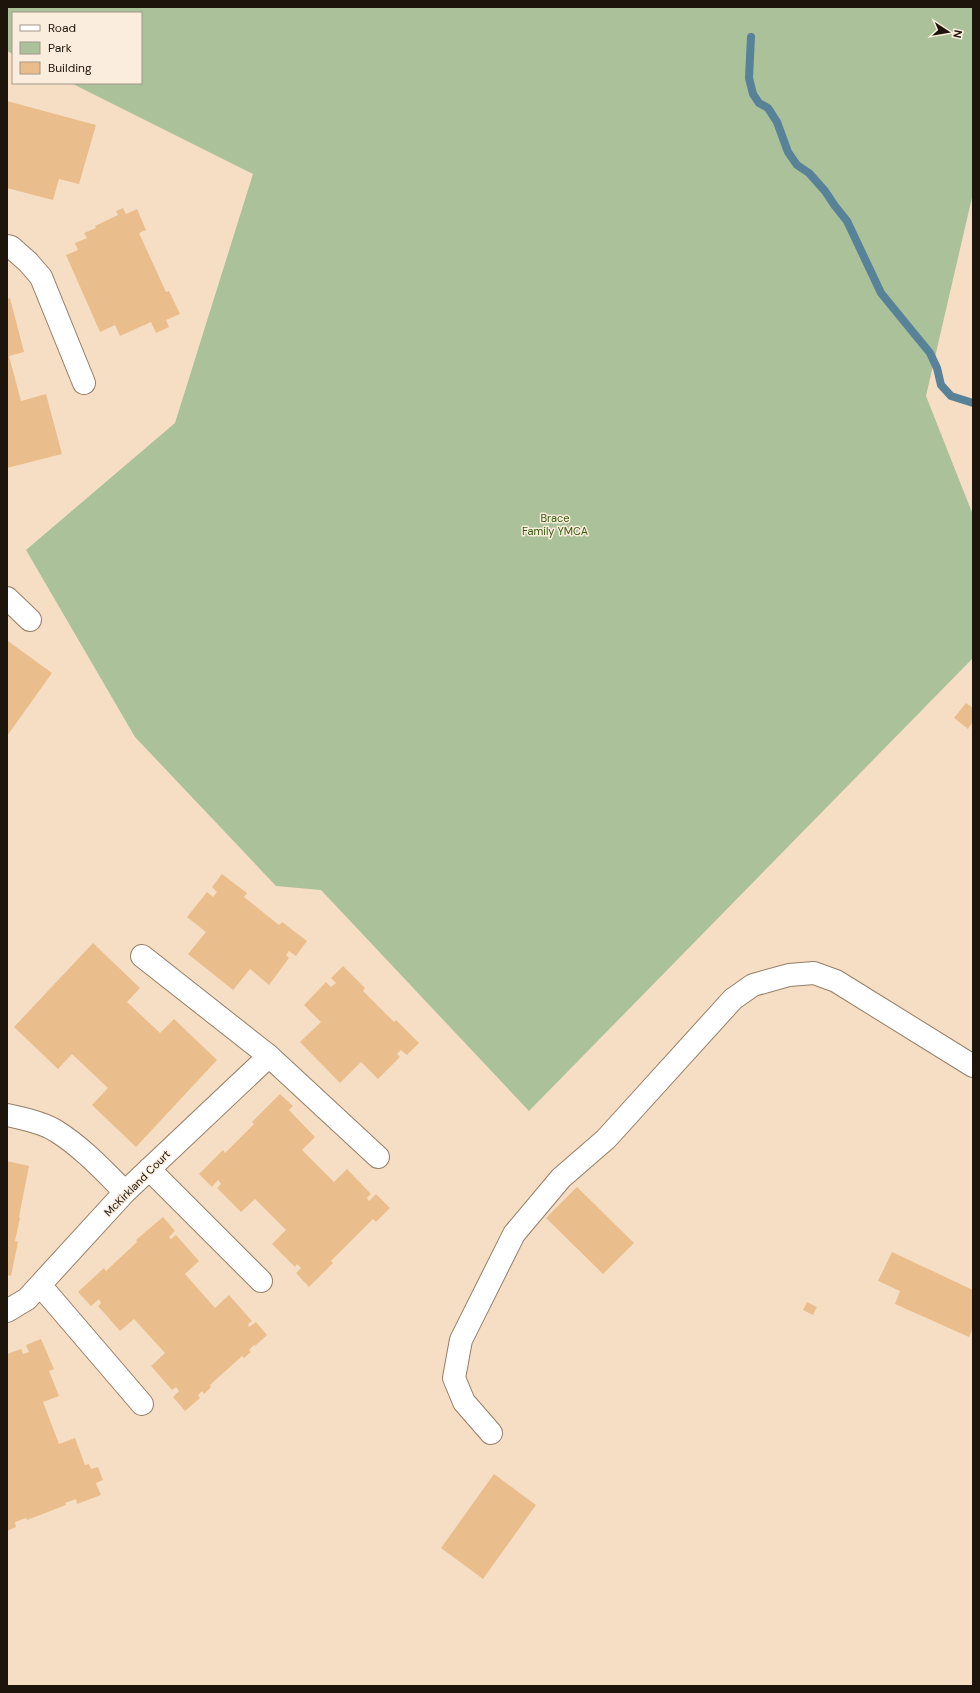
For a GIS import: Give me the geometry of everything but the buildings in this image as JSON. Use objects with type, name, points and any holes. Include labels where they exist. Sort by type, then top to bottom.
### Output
[{"type":"street","points":[[7,246],[11,247],[28,262],[41,278],[84,383]]},
{"type":"street","points":[[7,598],[30,620]]},
{"type":"street","points":[[142,956],[269,1056],[378,1157]]},
{"type":"street","points":[[491,1434],[464,1402],[454,1378],[461,1340],[514,1234],[562,1178],[606,1139],[732,999],[753,985],[789,976],[814,973],[836,981],[973,1066]]},
{"type":"street","name":"McKirkland Court","points":[[7,1311],[27,1299],[125,1192],[269,1056]]},
{"type":"street","points":[[7,1115],[56,1131],[93,1160],[125,1192]]},
{"type":"street","points":[[149,1169],[261,1281]]},
{"type":"street","points":[[40,1285],[142,1404]]},
{"type":"green space","name":"Brace Family YMCA","points":[[7,7],[973,7],[973,193],[926,396],[973,515],[973,658],[529,1111],[321,890],[276,886],[135,737],[26,550],[175,423],[253,174],[73,84],[142,84],[142,12],[12,12],[12,54],[7,51]]},
{"type":"waterway","points":[[751,37],[749,78],[753,94],[759,103],[768,108],[777,122],[788,152],[797,165],[809,173],[825,191],[847,221],[881,293],[930,353],[937,368],[941,385],[951,396],[973,403]]}]
